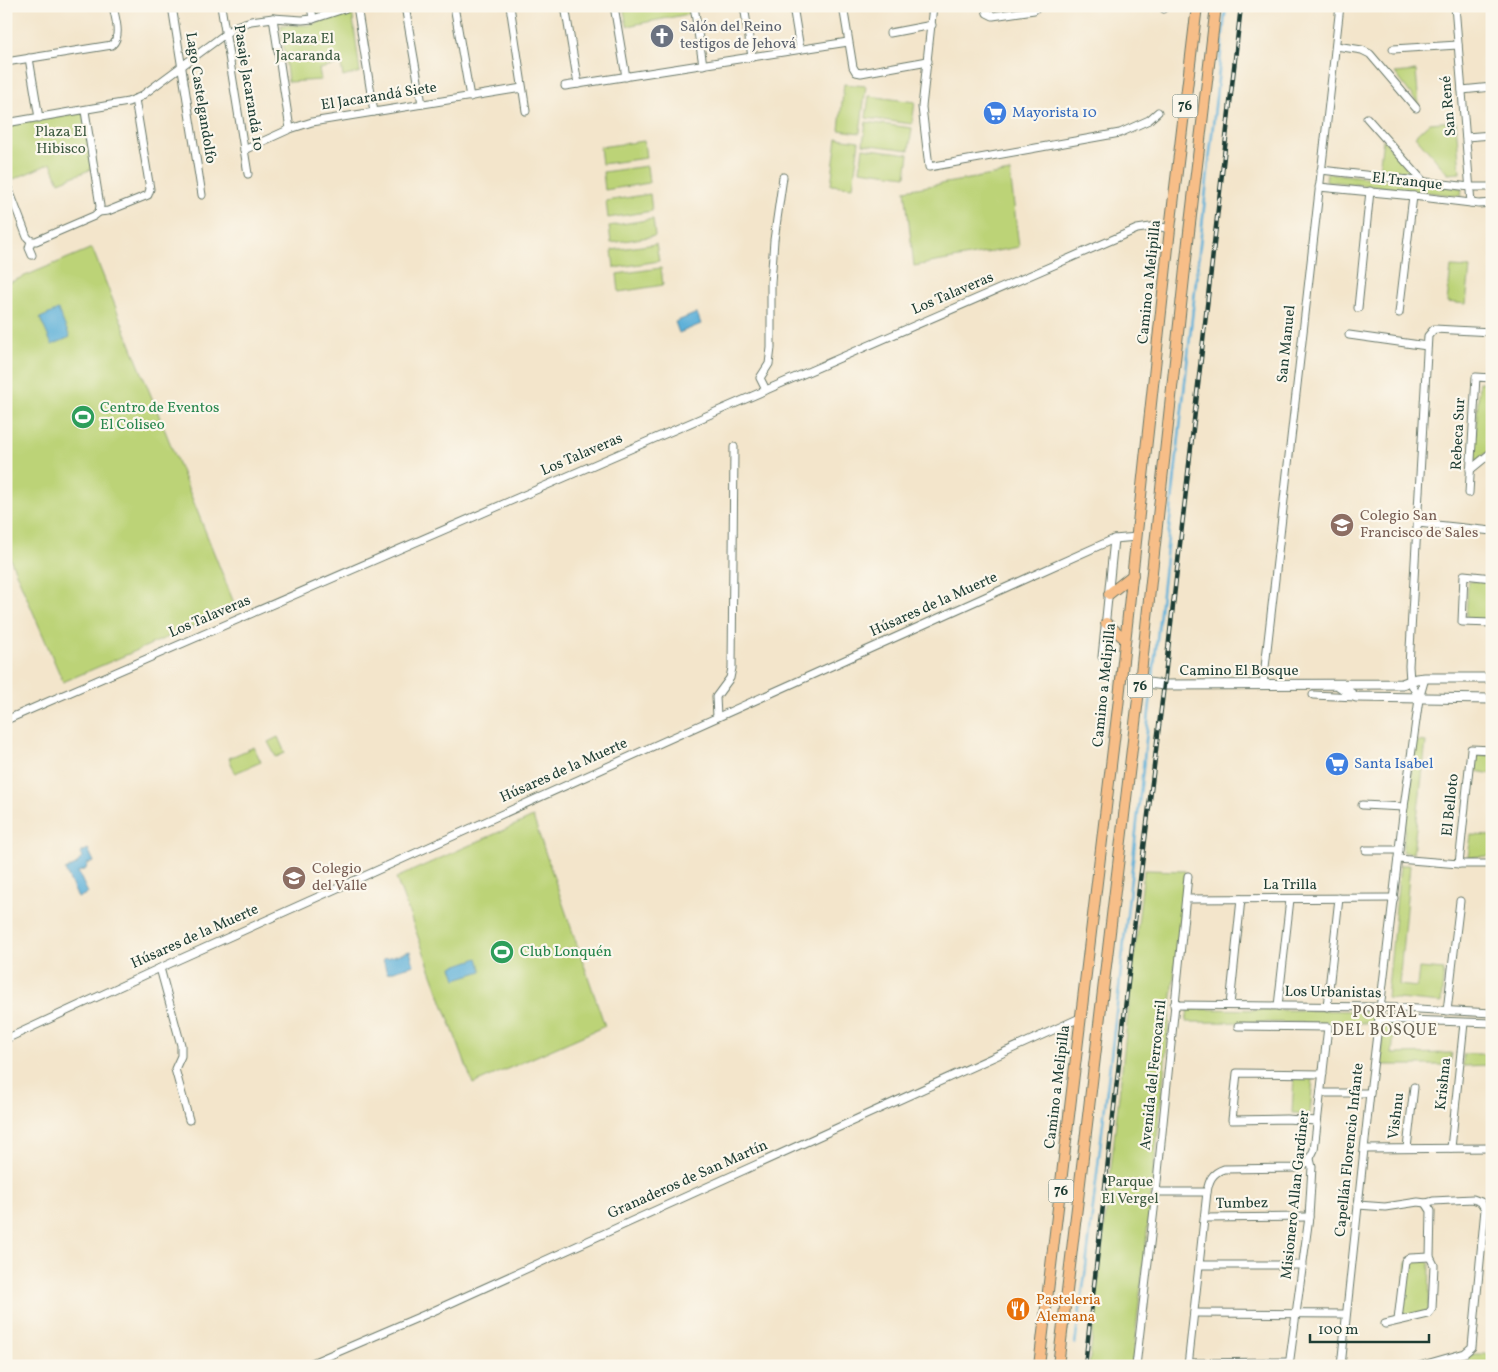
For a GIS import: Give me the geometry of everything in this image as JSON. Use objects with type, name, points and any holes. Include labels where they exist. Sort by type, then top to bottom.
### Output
[{"type":"main road","name":"Camino a Melipilla","points":[[1040,1366],[1082,1017],[1133,575],[1170,229],[1197,6]]},
{"type":"main road","name":"76","points":[[1058,1366],[1144,683],[1189,232],[1216,6]]},
{"type":"main road","points":[[1174,207],[1193,208]]},
{"type":"main road","points":[[1170,229],[1189,232]]},
{"type":"main road","points":[[1109,594],[1133,575]]},
{"type":"main road","points":[[1106,623],[1125,640]]},
{"type":"street","points":[[6,62],[109,46],[116,41],[117,35],[113,6]]},
{"type":"street","name":"Lago Castelgandolfo","points":[[172,6],[202,195]]},
{"type":"street","name":"Pasaje Jacarandá 10","points":[[221,6],[248,174]]},
{"type":"street","points":[[312,6],[314,20]]},
{"type":"street","points":[[6,123],[85,111],[135,99],[226,32],[243,23],[273,18],[314,20],[355,6],[374,112]]},
{"type":"street","points":[[406,6],[422,104]]},
{"type":"street","points":[[454,6],[470,96]]},
{"type":"street","points":[[510,6],[526,111]]},
{"type":"street","points":[[565,6],[578,84]]},
{"type":"street","points":[[614,6],[626,77]]},
{"type":"street","points":[[694,6],[703,65]]},
{"type":"street","points":[[744,6],[752,57]]},
{"type":"street","points":[[793,6],[800,49]]},
{"type":"street","points":[[843,6],[853,70],[858,73],[928,61]]},
{"type":"street","points":[[933,6],[922,107],[929,167],[1120,133],[1150,120],[1158,112]]},
{"type":"street","points":[[985,6],[986,13],[992,16],[1034,10],[1038,6]]},
{"type":"street","name":"San Manuel","points":[[1263,685],[1340,6]]},
{"type":"street","name":"San René","points":[[1455,6],[1470,203]]},
{"type":"street","points":[[273,18],[290,129]]},
{"type":"street","points":[[890,33],[932,25]]},
{"type":"street","points":[[565,86],[848,42]]},
{"type":"street","points":[[1393,49],[1458,45]]},
{"type":"street","points":[[1336,46],[1362,50],[1370,54],[1416,108]]},
{"type":"street","points":[[30,58],[39,118]]},
{"type":"street","points":[[1462,90],[1492,87]]},
{"type":"street","name":"El Jacarandá Siete","points":[[244,150],[290,129],[312,122],[522,88]]},
{"type":"street","points":[[31,241],[36,241],[94,216],[99,212],[108,212],[149,193],[135,99]]},
{"type":"street","points":[[85,111],[100,206],[99,212]]},
{"type":"street","points":[[1368,118],[1422,180]]},
{"type":"street","points":[[1466,137],[1492,135]]},
{"type":"street","name":"El Tranque","points":[[1321,170],[1422,180],[1470,187],[1492,187]]},
{"type":"street","points":[[766,390],[760,378],[769,364],[771,348],[771,283],[774,240],[783,177]]},
{"type":"street","points":[[6,182],[27,236],[31,241]]},
{"type":"street","name":"El Tranque","points":[[1318,187],[1492,204]]},
{"type":"street","points":[[1358,308],[1370,191]]},
{"type":"street","points":[[1399,313],[1413,196]]},
{"type":"street","name":"Los Talaveras","points":[[6,720],[1137,229],[1157,226],[1170,229]]},
{"type":"street","points":[[31,241],[29,248],[32,255]]},
{"type":"street","points":[[1419,699],[1410,681],[1409,666],[1427,346],[1430,333],[1434,329],[1492,332]]},
{"type":"street","points":[[1349,335],[1427,346]]},
{"type":"street","name":"Rebeca Sur","points":[[1469,493],[1476,377],[1492,378]]},
{"type":"street","points":[[716,717],[716,697],[730,678],[732,668],[734,447]]},
{"type":"street","points":[[1470,470],[1492,452]]},
{"type":"street","points":[[1418,523],[1492,531]]},
{"type":"street","name":"Húsares de la Muerte","points":[[6,1039],[716,717],[1114,540],[1137,537]]},
{"type":"street","points":[[1102,657],[1114,540]]},
{"type":"street","points":[[1492,578],[1464,575],[1462,622],[1492,623]]},
{"type":"street","name":"Camino El Bosque","points":[[1144,683],[1338,685],[1402,684],[1425,678],[1492,678]]},
{"type":"street","name":"Capellán Florencio Infante","points":[[1340,1366],[1404,807],[1419,699],[1425,678]]},
{"type":"street","points":[[1338,685],[1356,697]]},
{"type":"street","name":"Camino El Bosque","points":[[1313,695],[1419,699],[1492,699]]},
{"type":"street","name":"El Belloto","points":[[1459,864],[1471,749],[1492,750]]},
{"type":"street","points":[[1362,805],[1404,807]]},
{"type":"street","points":[[1366,850],[1400,850]]},
{"type":"street","points":[[1398,859],[1459,864],[1492,864]]},
{"type":"street","name":"Avenida del Ferrocarril","points":[[1136,1366],[1156,1192],[1188,876]]},
{"type":"street","points":[[1327,1007],[1338,898]]},
{"type":"street","name":"La Trilla","points":[[1186,899],[1394,898]]},
{"type":"street","points":[[1230,1005],[1241,899]]},
{"type":"street","points":[[1278,1006],[1290,899]]},
{"type":"street","points":[[1447,1011],[1460,901]]},
{"type":"street","points":[[160,968],[181,1045],[181,1056],[175,1069],[189,1120]]},
{"type":"street","name":"Los Urbanistas","points":[[1174,1004],[1381,1007],[1447,1011],[1492,1011]]},
{"type":"street","name":"Granaderos de San Martín","points":[[305,1366],[440,1308],[1082,1017]]},
{"type":"street","name":"Los Urbanistas","points":[[1380,1018],[1492,1024]]},
{"type":"street","name":"Krishna","points":[[1451,1148],[1464,1023]]},
{"type":"street","name":"Misionero Allan Gardiner","points":[[1238,1026],[1328,1027],[1314,1150],[1310,1159],[1312,1167],[1309,1217],[1289,1364]]},
{"type":"street","points":[[1317,1120],[1232,1120],[1237,1073],[1323,1074]]},
{"type":"street","name":"Vishnu","points":[[1407,1148],[1414,1087]]},
{"type":"street","points":[[1321,1093],[1370,1093]]},
{"type":"street","points":[[1365,1149],[1492,1148]]},
{"type":"street","points":[[1289,1364],[1188,1364],[1210,1178],[1224,1169],[1297,1168],[1304,1165],[1310,1159]]},
{"type":"street","points":[[1156,1192],[1207,1192]]},
{"type":"street","points":[[1358,1205],[1385,1207],[1418,1202],[1426,1203],[1433,1200],[1473,1199],[1484,1205],[1486,1214],[1472,1347],[1465,1353],[1419,1366]]},
{"type":"street","points":[[1385,1324],[1428,1314],[1432,1311],[1434,1265],[1430,1257],[1431,1211],[1426,1203]]},
{"type":"street","name":"Tumbez","points":[[1205,1218],[1309,1217]]},
{"type":"street","points":[[1398,1320],[1405,1261],[1410,1258],[1430,1257]]},
{"type":"street","points":[[1200,1265],[1303,1265]]},
{"type":"street","points":[[1194,1313],[1297,1312],[1346,1314]]},
{"type":"green space","points":[[623,6],[687,6],[689,14],[627,26]]},
{"type":"green space","name":"Plaza El Jacaranda","points":[[352,11],[360,72],[343,77],[341,64],[319,69],[321,80],[288,82],[281,25],[310,25]]},
{"type":"green space","points":[[1416,71],[1419,105],[1395,73]]},
{"type":"green space","points":[[844,84],[866,86],[860,133],[839,130]]},
{"type":"green space","points":[[869,96],[915,102],[912,124],[866,118]]},
{"type":"green space","name":"Plaza El Hibisco","points":[[83,112],[92,169],[59,182],[51,163],[7,182],[6,124]]},
{"type":"green space","points":[[1456,121],[1460,173],[1448,174],[1415,136],[1429,123]]},
{"type":"green space","points":[[866,122],[912,128],[909,150],[863,144]]},
{"type":"green space","points":[[837,138],[859,141],[853,187],[831,185]]},
{"type":"green space","points":[[1383,139],[1412,173],[1379,169]]},
{"type":"green space","points":[[644,141],[646,158],[602,164],[600,147]]},
{"type":"green space","points":[[863,148],[909,154],[906,176],[860,170]]},
{"type":"green space","points":[[647,166],[649,183],[605,190],[603,172]]},
{"type":"green space","points":[[1010,172],[1019,247],[914,266],[905,190]]},
{"type":"green space","points":[[1327,173],[1462,188],[1461,196],[1326,181]]},
{"type":"green space","points":[[650,194],[652,211],[608,218],[606,201]]},
{"type":"green space","points":[[653,219],[655,236],[611,243],[609,226]]},
{"type":"green space","points":[[656,244],[659,261],[614,268],[612,250]]},
{"type":"green space","name":"Centro de Eventos El Coliseo","points":[[92,248],[236,608],[63,682],[6,549],[6,284]]},
{"type":"green space","points":[[1451,267],[1470,268],[1466,304],[1447,302]]},
{"type":"green space","points":[[661,268],[663,285],[619,292],[617,274]]},
{"type":"green space","points":[[1479,382],[1492,383],[1492,448],[1474,463]]},
{"type":"green space","points":[[1468,581],[1492,582],[1492,620],[1466,619]]},
{"type":"green space","points":[[278,737],[285,753],[276,757],[268,742]]},
{"type":"green space","points":[[1415,741],[1426,742],[1413,853],[1402,852]]},
{"type":"green space","points":[[254,747],[261,762],[235,773],[229,758]]},
{"type":"green space","points":[[1478,755],[1492,755],[1492,774],[1476,771]]},
{"type":"green space","name":"Club Lonquén","points":[[533,817],[605,1026],[473,1084],[396,878]]},
{"type":"green space","points":[[1471,835],[1492,836],[1492,856],[1468,857]]},
{"type":"green space","points":[[1400,865],[1410,865],[1399,985],[1417,987],[1419,968],[1444,970],[1441,1003],[1387,998]]},
{"type":"green space","name":"Parque El Vergel","points":[[1144,870],[1185,871],[1151,1197],[1132,1366],[1089,1366]]},
{"type":"green space","points":[[1188,1009],[1375,1011],[1373,1023],[1186,1022]]},
{"type":"green space","points":[[1387,1024],[1395,1024],[1392,1054],[1452,1053],[1450,1065],[1380,1065],[1383,1029]]},
{"type":"green space","points":[[1463,1054],[1492,1054],[1492,1065],[1463,1066]]},
{"type":"green space","points":[[1294,1077],[1313,1078],[1310,1114],[1292,1113]]},
{"type":"green space","points":[[1410,1260],[1427,1260],[1430,1263],[1429,1309],[1428,1311],[1404,1317],[1401,1316],[1407,1263]]},
{"type":"green space","points":[[1470,1354],[1492,1354],[1492,1366],[1442,1366],[1467,1359]]},
{"type":"water","points":[[58,310],[70,337],[52,345],[40,318]]},
{"type":"water","points":[[697,313],[701,324],[679,333],[675,322]]},
{"type":"water","points":[[88,849],[94,862],[87,864],[86,869],[78,872],[88,893],[78,898],[65,870],[76,865],[82,857],[80,853]]},
{"type":"water","points":[[410,951],[414,965],[387,973],[383,959]]},
{"type":"water","points":[[478,958],[482,971],[456,979],[452,967]]},
{"type":"waterway","points":[[1075,1344],[1119,988],[1226,6]]},
{"type":"railway","points":[[1085,1366],[1241,6]]},
{"type":"place","name":"Salón del Reino testigos de Jehová","points":[[662,36]]},
{"type":"place","name":"Mayorista 10","points":[[995,113]]},
{"type":"place","name":"Centro de Eventos El Coliseo","points":[[83,417]]},
{"type":"place","name":"Colegio San Francisco de Sales","points":[[1342,525]]},
{"type":"place","name":"Santa Isabel","points":[[1337,764]]},
{"type":"place","name":"Colegio del Valle","points":[[294,878]]},
{"type":"place","name":"Club Lonquén","points":[[502,952]]},
{"type":"place","name":"Pasteleria Alemana","points":[[1018,1309]]},
{"type":"district","name":"PORTAL DEL BOSQUE","points":[[1385,1022]]}]
